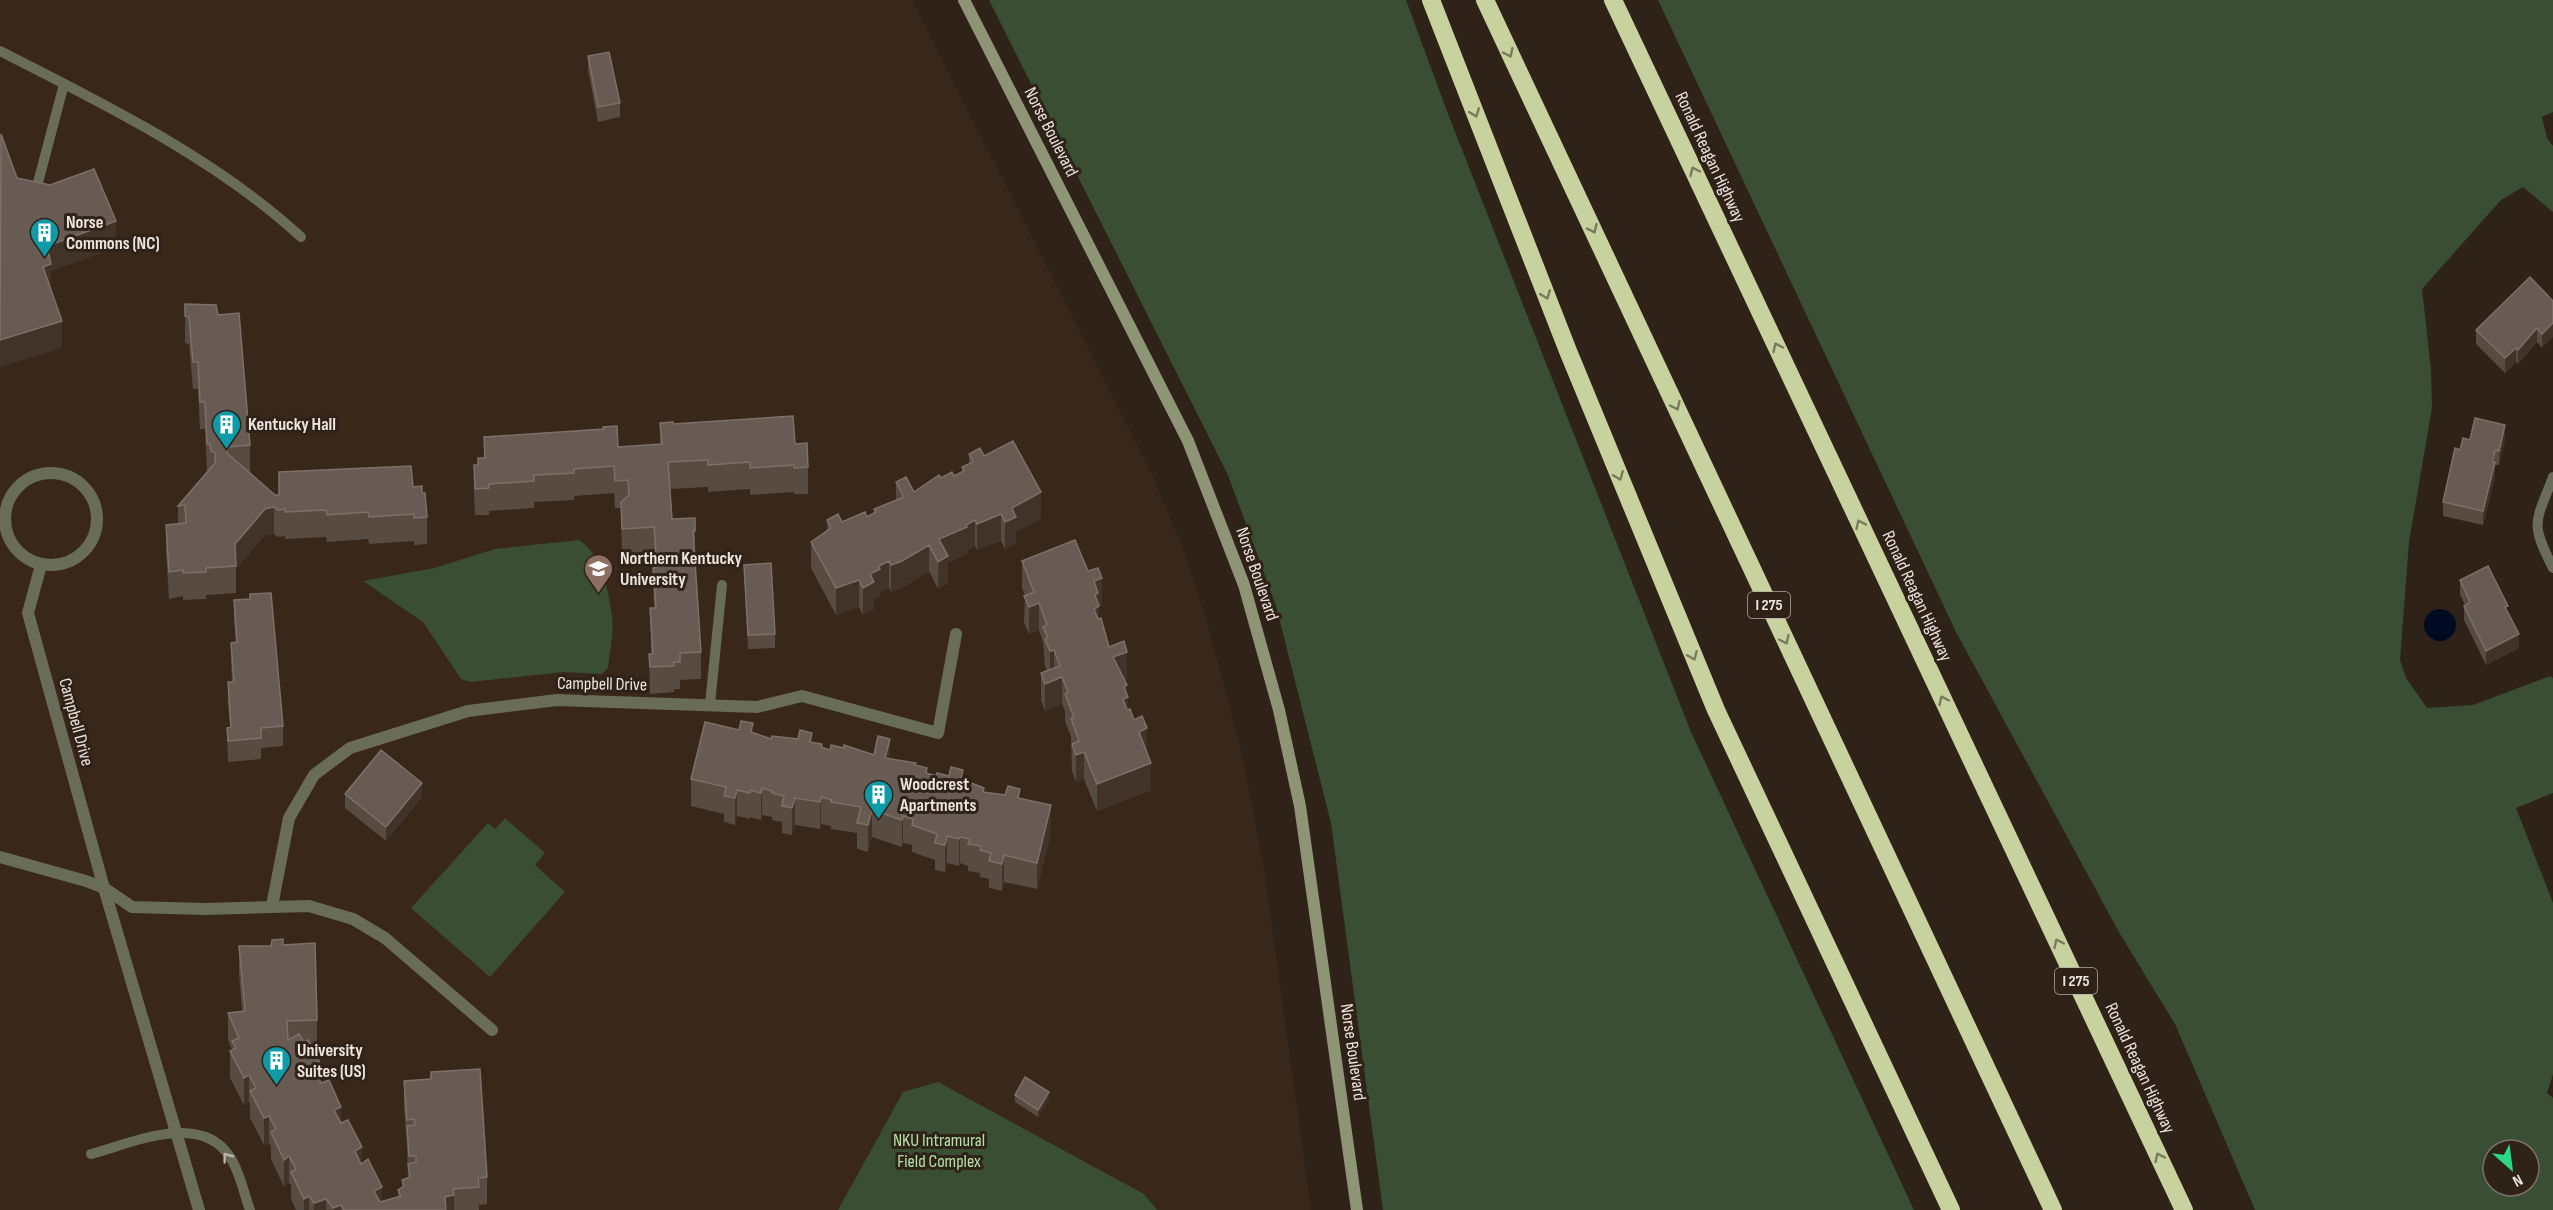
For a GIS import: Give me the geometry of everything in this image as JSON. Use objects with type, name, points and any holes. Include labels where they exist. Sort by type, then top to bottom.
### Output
[{"type":"highway","points":[[1431,0],[1568,351],[1716,710],[1951,1210]]},
{"type":"highway","name":"I 275","points":[[1485,0],[2053,1210]]},
{"type":"highway","name":"Ronald Reagan Highway","points":[[1613,0],[2184,1210]]},
{"type":"street","name":"Norse Boulevard","points":[[964,0],[1188,441],[1244,585],[1279,710],[1300,806],[1357,1210]]},
{"type":"street","points":[[56,472],[70,476],[82,484],[92,496],[97,510],[97,526],[92,540],[83,553],[71,561],[56,565],[41,564],[27,560],[16,551],[8,539],[4,525],[4,494],[29,478],[42,473],[56,472]]},
{"type":"street","name":"Campbell Drive","points":[[41,564],[28,613],[104,888],[199,1210]]},
{"type":"street","name":"Campbell Drive","points":[[272,906],[289,818],[314,775],[350,748],[468,711],[546,701],[758,707],[802,696],[938,733],[956,634]]},
{"type":"street","points":[[0,857],[104,888],[132,907],[205,909],[309,906],[353,919],[385,938],[492,1030]]},
{"type":"lane","points":[[0,51],[135,122],[214,171],[274,212],[301,237]]},
{"type":"lane","points":[[31,208],[64,84]]},
{"type":"lane","points":[[2553,477],[2536,523],[2538,537],[2553,568]]},
{"type":"lane","points":[[710,704],[722,585]]},
{"type":"lane","points":[[91,1154],[175,1131],[208,1137],[230,1157],[250,1210]]},
{"type":"shaded area","name":"Northern Kentucky University","points":[[0,0],[912,0],[1152,474],[1186,556],[1210,633],[1242,754],[1264,869],[1311,1210],[0,1210]]},
{"type":"green space","points":[[989,0],[1406,0],[1448,114],[1691,732],[1914,1210],[1383,1210],[1331,823],[1276,606],[1228,475]]},
{"type":"green space","points":[[1658,0],[2553,0],[2553,112],[2542,117],[2547,138],[2553,146],[2553,212],[2523,187],[2501,200],[2422,289],[2431,369],[2432,408],[2409,542],[2400,660],[2406,678],[2427,708],[2473,705],[2550,676],[2553,678],[2553,793],[2516,808],[2553,903],[2553,1074],[2547,1093],[2553,1098],[2553,1210],[2255,1210],[2175,1024],[2120,934],[1956,632]]},
{"type":"green space","points":[[579,540],[587,546],[598,563],[611,606],[611,648],[608,668],[602,674],[564,672],[470,682],[461,679],[423,622],[363,581],[434,568],[495,549]]},
{"type":"green space","points":[[505,818],[545,853],[535,865],[565,892],[490,977],[411,908],[488,823],[495,829]]},
{"type":"green space","name":"NKU Intramural Field Complex","points":[[938,1082],[1144,1194],[1157,1210],[838,1210],[903,1092]]},
{"type":"water","points":[[2440,609],[2451,614],[2456,625],[2451,636],[2440,641],[2429,636],[2424,625],[2429,614]]},
{"type":"building","points":[[609,52],[620,103],[598,107],[588,56]]},
{"type":"building","name":"Norse Commons (NC)","points":[[1,134],[17,178],[50,185],[94,169],[116,221],[47,246],[51,264],[43,267],[62,321],[0,340]]},
{"type":"building","points":[[2530,277],[2553,301],[2553,323],[2542,334],[2537,328],[2518,350],[2516,348],[2505,358],[2476,330]]},
{"type":"building","name":"Kentucky Hall","points":[[185,304],[216,305],[218,315],[239,313],[250,445],[227,447],[227,453],[275,495],[279,495],[279,472],[411,466],[413,487],[422,486],[422,493],[425,493],[427,517],[414,518],[414,514],[369,517],[368,512],[327,515],[326,510],[285,512],[285,509],[278,510],[274,507],[265,509],[235,544],[236,566],[206,568],[206,572],[183,573],[183,570],[169,572],[166,525],[186,523],[185,505],[178,506],[215,463],[215,453],[211,451],[210,444],[207,444],[205,402],[200,402],[198,362],[193,362],[189,317],[185,316]]},
{"type":"building","points":[[793,416],[795,444],[807,443],[808,467],[794,468],[794,465],[750,468],[750,462],[708,465],[708,460],[668,462],[672,519],[695,518],[695,531],[693,531],[701,652],[680,653],[680,662],[674,662],[674,666],[650,667],[649,654],[653,654],[650,608],[656,608],[653,568],[657,567],[654,527],[622,529],[621,502],[629,495],[628,480],[615,481],[614,466],[574,469],[574,473],[534,475],[534,481],[489,484],[489,488],[475,489],[474,465],[478,465],[478,458],[485,458],[484,437],[604,429],[603,427],[617,426],[618,447],[662,444],[660,423]]},
{"type":"building","points":[[2475,418],[2505,425],[2499,451],[2495,450],[2493,462],[2495,462],[2483,511],[2443,502],[2455,448],[2460,450],[2463,438],[2470,440]]},
{"type":"building","points":[[1013,441],[1041,492],[1012,508],[1016,517],[1005,522],[1001,514],[977,524],[975,520],[966,525],[967,527],[939,539],[948,556],[938,562],[929,545],[902,561],[891,565],[889,561],[879,566],[880,569],[870,574],[874,582],[863,588],[859,580],[836,588],[811,542],[831,528],[827,520],[838,514],[842,522],[865,512],[867,517],[876,512],[874,509],[904,497],[896,482],[906,477],[914,492],[939,475],[941,478],[952,472],[954,476],[964,471],[962,467],[973,462],[969,454],[980,448],[984,456]]},
{"type":"building","points":[[1075,540],[1088,571],[1098,568],[1102,578],[1094,581],[1099,606],[1094,609],[1098,619],[1101,618],[1109,647],[1124,641],[1127,652],[1113,657],[1127,685],[1124,687],[1128,697],[1123,699],[1127,710],[1130,709],[1134,720],[1142,716],[1147,728],[1139,732],[1151,763],[1097,784],[1084,752],[1076,755],[1072,744],[1079,741],[1071,718],[1074,717],[1065,694],[1068,692],[1062,677],[1045,684],[1041,673],[1060,666],[1054,650],[1050,651],[1045,639],[1048,638],[1043,627],[1047,625],[1039,603],[1029,607],[1024,596],[1034,592],[1022,561]]},
{"type":"building","points":[[771,563],[775,634],[748,635],[744,565]]},
{"type":"building","points":[[2488,566],[2519,634],[2486,651],[2464,606],[2470,602],[2460,580]]},
{"type":"building","points":[[271,593],[283,726],[261,728],[261,738],[228,741],[227,728],[231,727],[228,682],[234,682],[231,643],[237,642],[234,600],[250,599],[250,594]]},
{"type":"building","points":[[741,721],[753,723],[751,732],[771,739],[772,736],[798,739],[800,730],[812,733],[810,742],[822,744],[821,747],[830,750],[831,745],[844,748],[844,745],[874,755],[878,736],[890,739],[885,758],[916,763],[915,765],[927,768],[926,773],[936,776],[937,773],[949,776],[951,767],[963,770],[961,779],[984,788],[983,792],[1005,795],[1008,786],[1020,789],[1018,798],[1051,805],[1037,863],[1004,855],[1002,864],[989,861],[991,853],[980,850],[981,846],[968,844],[970,839],[960,837],[959,839],[947,836],[945,845],[935,843],[937,834],[912,825],[913,819],[903,816],[902,820],[872,810],[868,825],[857,823],[861,807],[831,802],[832,800],[821,797],[820,802],[795,798],[792,808],[782,806],[784,796],[762,788],[761,793],[737,790],[735,798],[724,796],[726,787],[691,779],[705,722],[739,730]]},
{"type":"building","points":[[381,750],[422,783],[386,827],[345,794]]},
{"type":"building","points":[[283,939],[283,945],[315,943],[317,1020],[287,1021],[288,1040],[299,1034],[304,1042],[308,1040],[321,1065],[314,1069],[321,1083],[329,1080],[341,1107],[334,1110],[341,1123],[348,1120],[362,1147],[355,1151],[361,1164],[368,1159],[382,1187],[374,1191],[380,1202],[401,1196],[398,1190],[404,1186],[402,1180],[410,1177],[408,1164],[416,1162],[416,1156],[409,1156],[407,1126],[415,1125],[414,1119],[407,1120],[404,1081],[431,1079],[431,1072],[480,1069],[487,1177],[478,1178],[479,1187],[453,1189],[454,1195],[445,1197],[446,1210],[344,1210],[341,1205],[333,1208],[326,1199],[314,1203],[309,1196],[304,1199],[291,1172],[296,1169],[289,1156],[284,1160],[271,1132],[276,1129],[269,1116],[264,1118],[250,1091],[256,1088],[249,1075],[244,1078],[230,1051],[236,1048],[232,1041],[239,1038],[228,1013],[245,1011],[239,946],[271,946],[272,940]]},
{"type":"building","points":[[1025,1077],[1049,1092],[1038,1110],[1015,1095]]},
{"type":"place","name":"Norse Commons (NC)","points":[[45,258]]},
{"type":"place","name":"Kentucky Hall","points":[[227,450]]},
{"type":"place","name":"Northern Kentucky University","points":[[599,594]]},
{"type":"place","name":"Woodcrest Apartments","points":[[879,820]]},
{"type":"place","name":"University Suites (US)","points":[[276,1086]]}]
